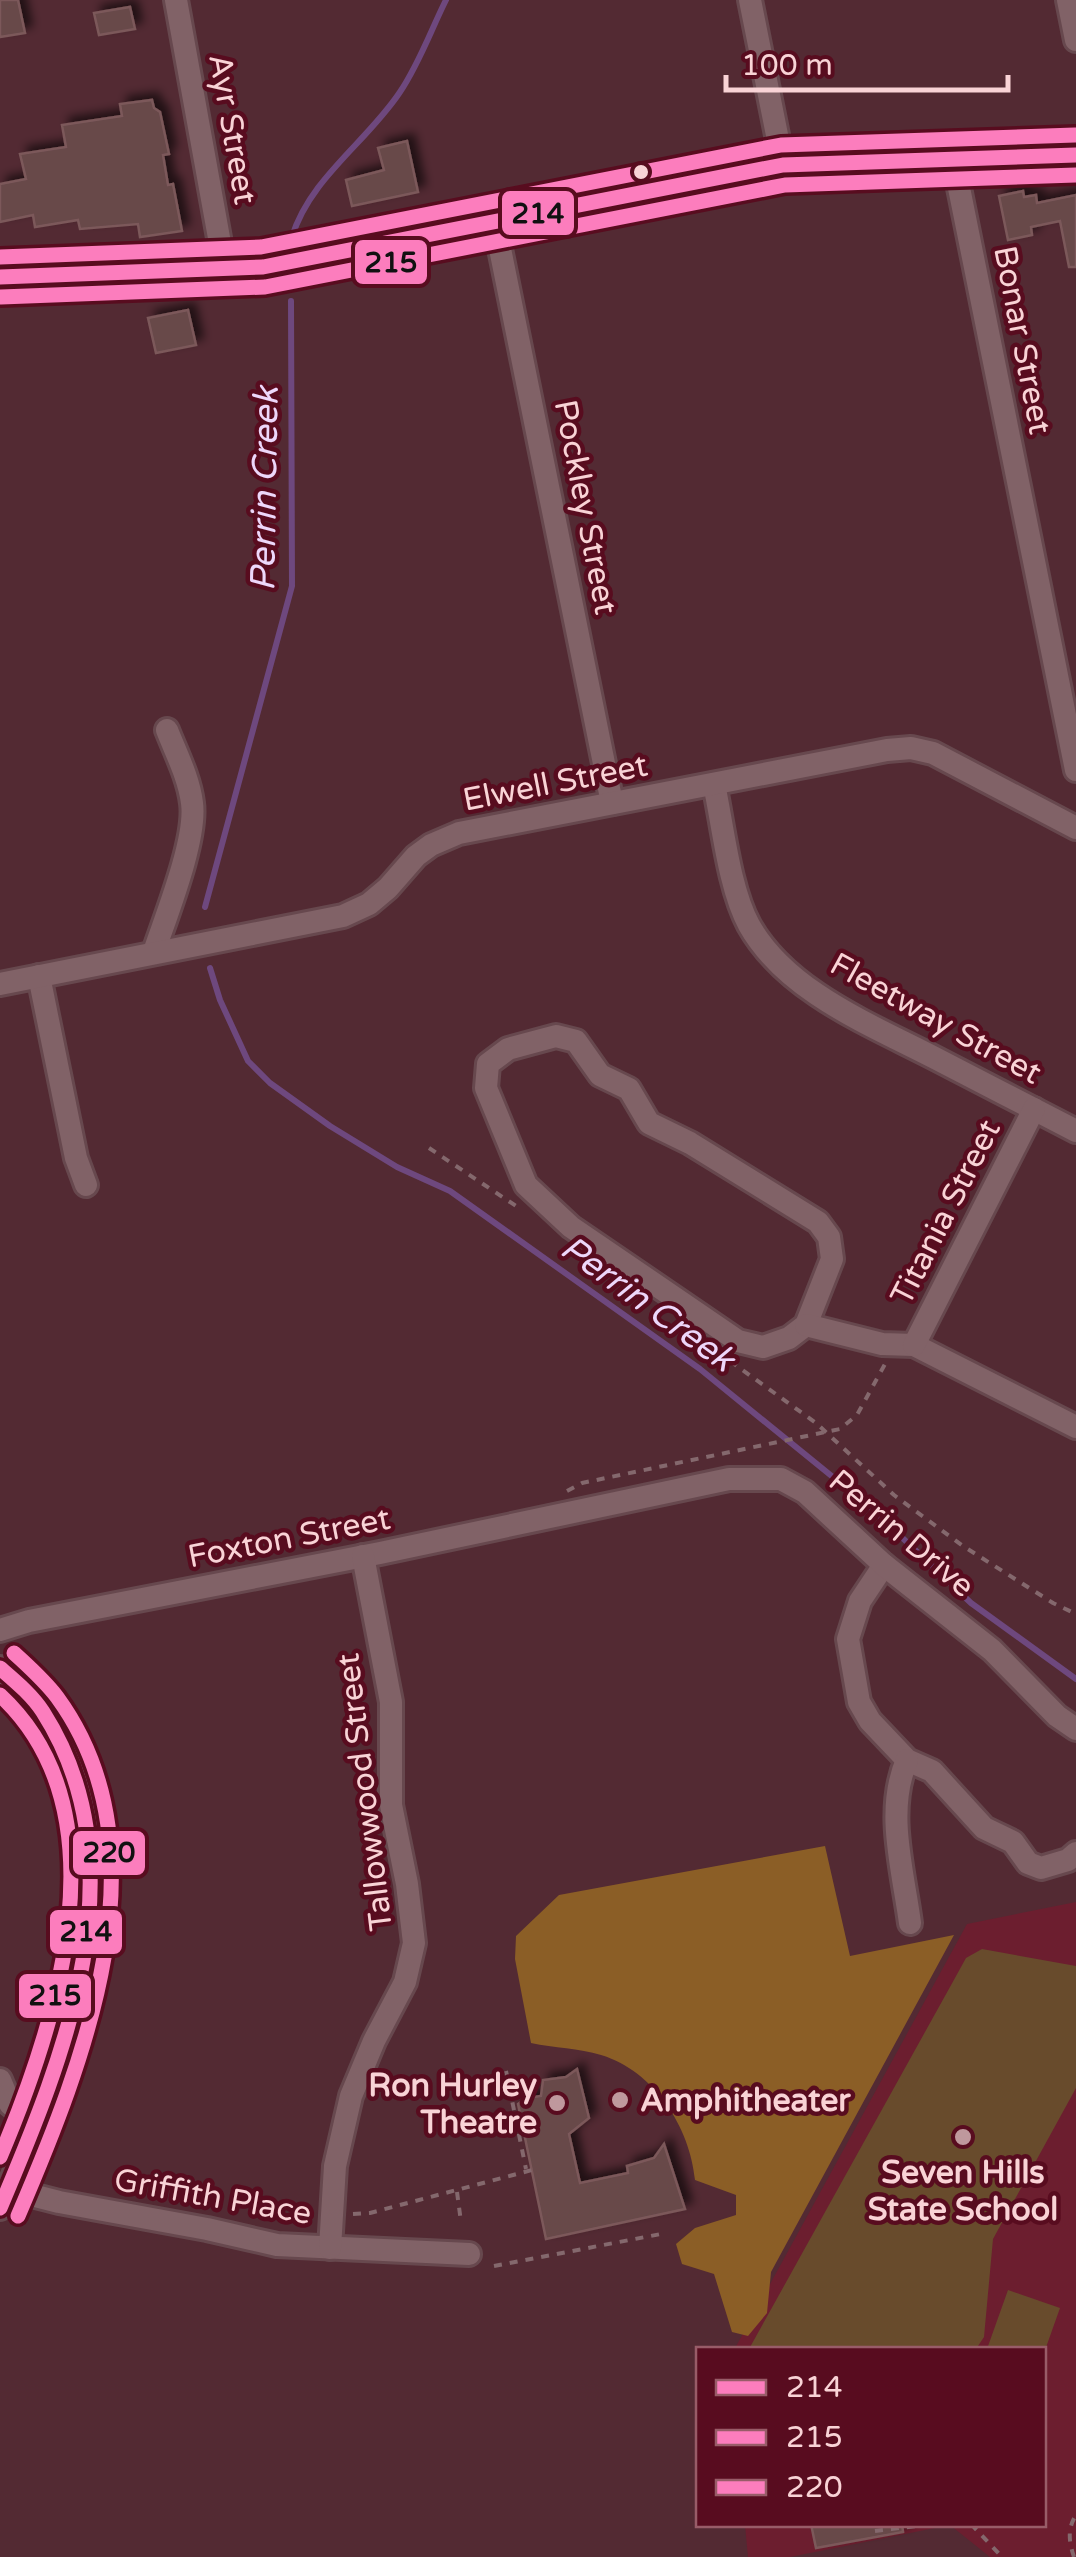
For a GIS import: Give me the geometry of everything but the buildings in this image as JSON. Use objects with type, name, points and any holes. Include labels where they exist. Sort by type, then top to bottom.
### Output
[{"type":"main road","points":[[0,276],[225,271],[290,262],[783,165],[1076,156]]},
{"type":"street","name":"Ayr Street","points":[[176,0],[225,271]]},
{"type":"street","points":[[750,0],[783,165]]},
{"type":"street","points":[[1068,0],[1076,40]]},
{"type":"street","name":"Bonar Street","points":[[954,158],[1076,770]]},
{"type":"street","name":"Pockley Street","points":[[496,224],[612,803]]},
{"type":"street","points":[[154,952],[172,899],[193,805],[167,730]]},
{"type":"street","name":"Elwell Street","points":[[0,984],[342,916],[369,904],[431,845],[459,833],[886,750],[911,748],[933,753],[1075,826]]},
{"type":"street","name":"Fleetway Street","points":[[714,784],[747,922],[790,972],[846,1012],[1076,1131]]},
{"type":"street","points":[[39,976],[76,1158],[86,1185]]},
{"type":"street","points":[[806,1325],[832,1260],[830,1238],[818,1222],[649,1122],[628,1090],[600,1075],[576,1040],[556,1036],[508,1049],[488,1064],[486,1088],[526,1185],[571,1227],[738,1340],[763,1348],[806,1325],[882,1344],[905,1344],[1076,1427]]},
{"type":"street","name":"Titania Street","points":[[905,1344],[1034,1109]]},
{"type":"street","name":"Perrin Drive","points":[[592,1508],[728,1479],[782,1479],[806,1492],[884,1566],[992,1650],[1056,1716],[1076,1729]]},
{"type":"street","name":"Foxton Street","points":[[0,1630],[592,1508]]},
{"type":"street","name":"Tallowwood Street","points":[[330,2248],[335,2166],[351,2096],[374,2040],[405,1982],[414,1942],[391,1804],[390,1702],[363,1556]]},
{"type":"street","points":[[884,1566],[860,1601],[848,1639],[859,1702],[870,1721],[907,1760],[932,1771],[984,1828],[1013,1842],[1028,1863],[1041,1868],[1068,1860],[1076,1853]]},
{"type":"street","points":[[0,1668],[28,1694],[58,1737],[80,1789],[90,1844],[92,1910],[64,2037],[35,2125],[4,2198]]},
{"type":"street","points":[[907,1760],[897,1784],[896,1821],[910,1923]]},
{"type":"street","points":[[0,2080],[10,2104],[35,2125]]},
{"type":"street","name":"Griffith Place","points":[[4,2198],[59,2202],[278,2245],[469,2254]]},
{"type":"path","points":[[428,1148],[527,1214]]},
{"type":"path","points":[[567,1491],[582,1483],[840,1429],[857,1415],[905,1344]]},
{"type":"path","points":[[722,1355],[828,1433],[894,1495],[963,1546],[1076,1614]]},
{"type":"path","points":[[348,2214],[370,2213],[529,2171],[506,2071]]},
{"type":"path","points":[[457,2190],[461,2222]]},
{"type":"path","points":[[494,2266],[666,2233]]},
{"type":"path","points":[[1074,2557],[1069,2542],[1070,2523],[1076,2515]]},
{"type":"path","points":[[874,2532],[911,2527]]},
{"type":"path","points":[[973,2527],[1002,2557]]},
{"type":"shaded area","points":[[825,1846],[850,1956],[954,1935],[771,2272],[767,2313],[748,2336],[732,2332],[714,2274],[682,2264],[676,2244],[695,2228],[736,2215],[736,2195],[695,2180],[686,2140],[677,2121],[653,2088],[637,2074],[601,2055],[531,2043],[515,1959],[516,1936],[559,1895]]},
{"type":"shaded area","name":"Seven Hills State School","points":[[1076,1902],[1076,2557],[990,2557],[952,2527],[1046,2527],[1046,2347],[736,2347],[967,1924]]},
{"type":"shaded area","name":"Seven Hills State School","points":[[982,1949],[1076,1966],[1076,2088],[993,2239],[984,2337],[977,2347],[750,2347],[966,1958]]},
{"type":"shaded area","points":[[1008,2290],[1060,2308],[1046,2347],[988,2347]]},
{"type":"shaded area","name":"Seven Hills State School","points":[[745,2527],[940,2527],[790,2557],[748,2557]]},
{"type":"waterway","name":"Perrin Creek","points":[[292,237],[300,216],[325,178],[400,92],[446,0]]},
{"type":"waterway","name":"Perrin Creek","points":[[205,907],[292,586],[291,301]]},
{"type":"waterway","name":"Perrin Creek","points":[[210,968],[248,1061],[270,1083],[397,1167],[450,1191],[700,1369],[871,1508],[971,1603],[1076,1679]]},
{"type":"transit line","name":"220","points":[[0,257],[261,247],[781,145],[1075,135]]},
{"type":"transit line","name":"214","points":[[0,277],[263,267],[783,165],[1076,155]]},
{"type":"transit line","name":"215","points":[[1,297],[265,287],[785,185],[1076,175]]},
{"type":"transit line","name":"220","points":[[14,1653],[57,1697],[90,1757],[107,1821],[111,1888],[104,1956],[89,2024],[68,2091],[18,2216]]},
{"type":"transit line","name":"214","points":[[0,1668],[43,1712],[72,1772],[87,1833],[90,1897],[83,1961],[68,2025],[48,2088],[0,2208]]},
{"type":"transit line","name":"215","points":[[0,1695],[39,1743],[61,1798],[70,1857],[69,1920],[58,1983],[42,2045],[0,2157]]},
{"type":"place","name":"Amphitheater","points":[[620,2100]]},
{"type":"place","name":"Ron Hurley Theatre","points":[[557,2103]]},
{"type":"place","name":"Seven Hills State School","points":[[963,2137]]}]
